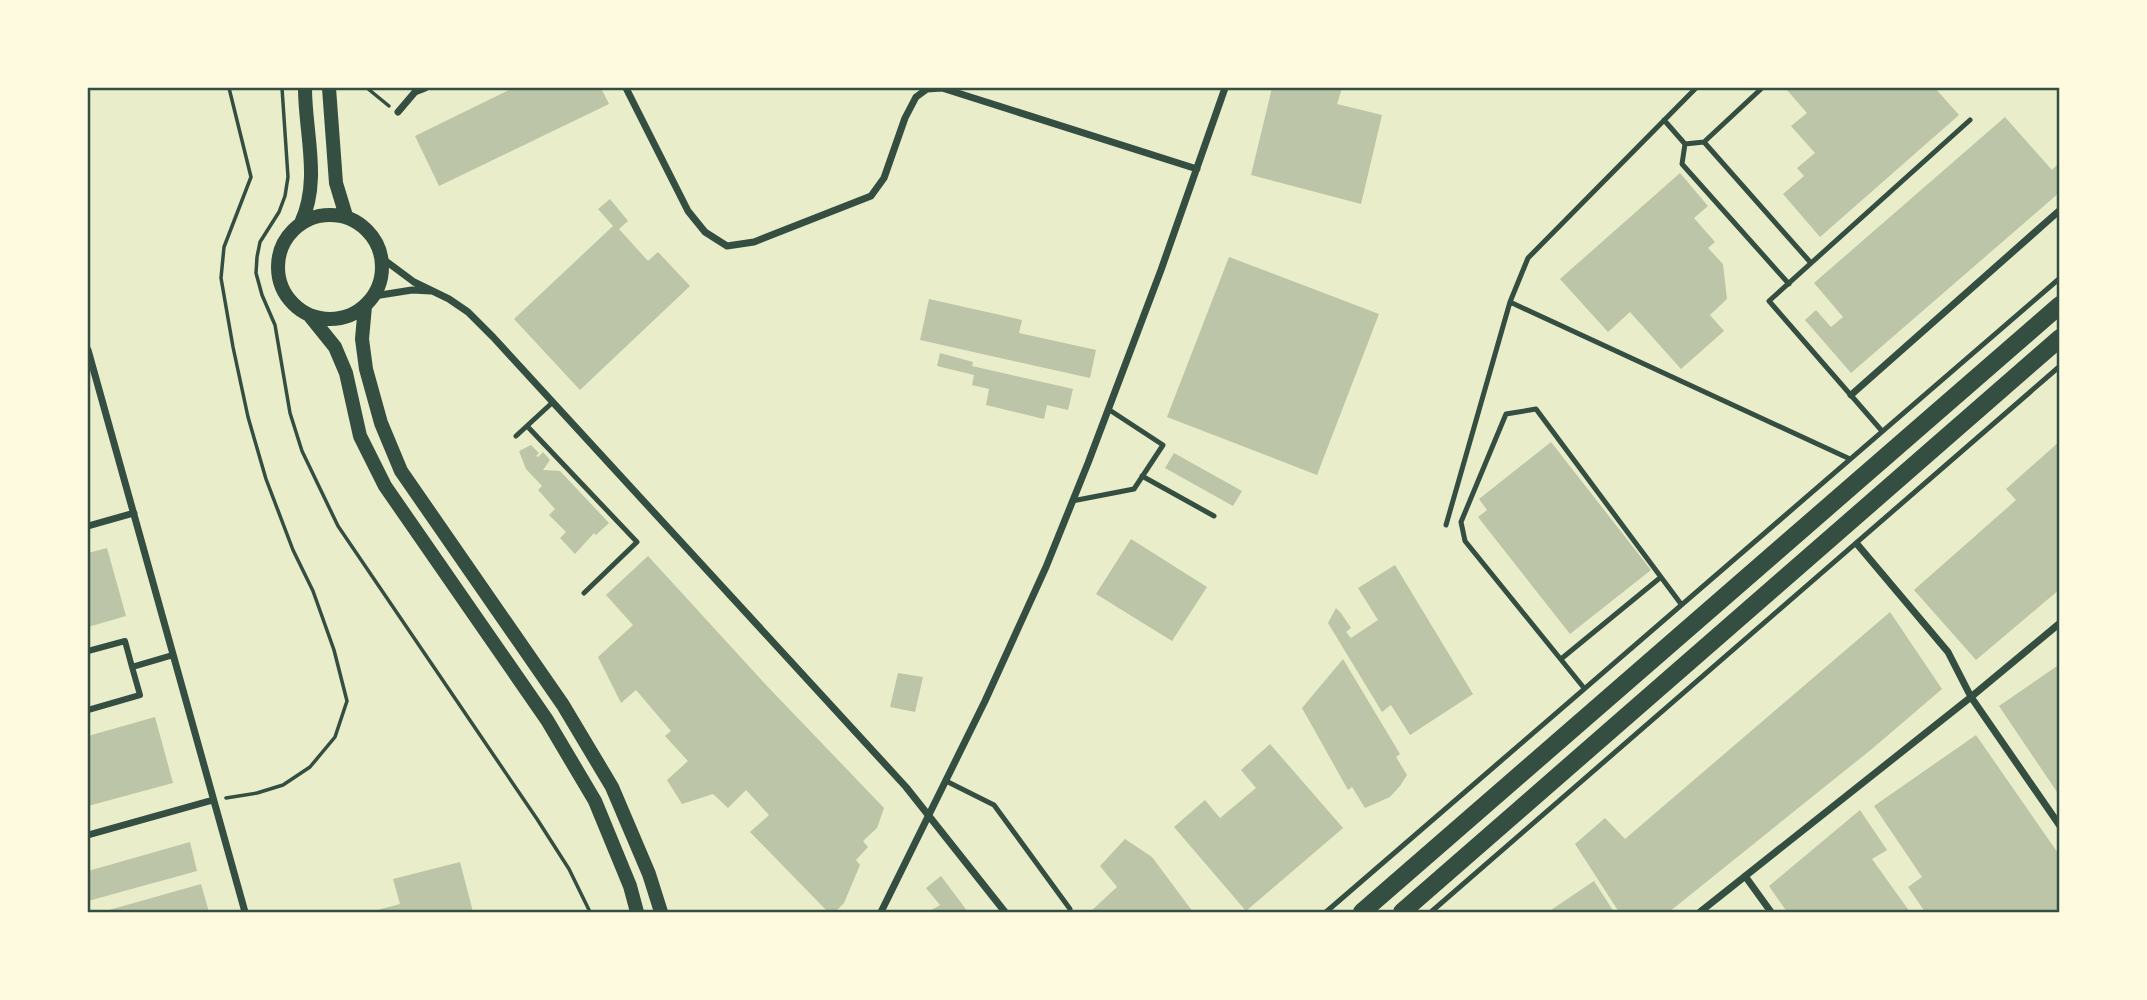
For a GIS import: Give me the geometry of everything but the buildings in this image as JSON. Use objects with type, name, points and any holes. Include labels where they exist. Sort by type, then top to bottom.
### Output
[{"type":"highway","points":[[1362,912],[2060,305]]},
{"type":"highway","points":[[1402,912],[2060,338]]},
{"type":"main road","points":[[329,88],[336,183],[346,216]]},
{"type":"main road","points":[[305,90],[312,189],[301,223],[284,242],[278,255],[278,280],[296,307],[310,316],[335,347],[346,373],[360,436],[385,486],[547,720],[594,802],[630,886],[637,912]]},
{"type":"main road","points":[[301,223],[325,214],[346,216],[362,224],[375,239],[383,259],[381,280],[370,301],[362,339],[366,369],[381,423],[401,471],[563,705],[612,787],[649,874],[661,912]]},
{"type":"main road","points":[[310,316],[330,320],[348,316],[370,301]]},
{"type":"street","points":[[398,112],[415,92],[425,88]]},
{"type":"street","points":[[626,88],[688,211],[705,232],[727,246],[754,242],[871,196],[884,178],[905,118],[916,97],[928,89],[942,88],[1197,169]]},
{"type":"street","points":[[881,912],[946,781],[1046,567],[1108,409],[1225,88]]},
{"type":"street","points":[[1851,395],[2060,210]]},
{"type":"street","points":[[383,259],[403,275],[468,312],[906,787],[1005,912]]},
{"type":"street","points":[[370,301],[412,290],[435,291]]},
{"type":"street","points":[[88,350],[245,912]]},
{"type":"street","points":[[88,526],[134,513]]},
{"type":"street","points":[[1857,544],[1948,652],[1971,697],[2060,826]]},
{"type":"street","points":[[1700,912],[2060,623]]},
{"type":"street","points":[[88,651],[125,641],[140,695],[88,710]]},
{"type":"street","points":[[132,667],[173,655]]},
{"type":"street","points":[[88,835],[214,800]]},
{"type":"street","points":[[1745,876],[1771,912]]},
{"type":"lane","points":[[1446,525],[1510,302],[1528,258],[1696,88]]},
{"type":"lane","points":[[1685,144],[1704,142],[1762,88]]},
{"type":"lane","points":[[1664,120],[1685,144],[1682,164],[1789,284]]},
{"type":"lane","points":[[1882,431],[1769,301],[1970,120]]},
{"type":"lane","points":[[1704,142],[1811,263]]},
{"type":"lane","points":[[1326,912],[2060,278]]},
{"type":"lane","points":[[1510,302],[1850,459]]},
{"type":"lane","points":[[1431,912],[2060,366]]},
{"type":"lane","points":[[516,436],[553,402]]},
{"type":"lane","points":[[1072,502],[1134,489],[1163,445],[1108,409]]},
{"type":"lane","points":[[1584,688],[1465,541],[1461,522],[1506,414],[1536,410],[1681,604]]},
{"type":"lane","points":[[527,426],[637,542],[584,593]]},
{"type":"lane","points":[[1142,476],[1214,516]]},
{"type":"lane","points":[[1561,659],[1661,577]]},
{"type":"lane","points":[[946,781],[994,805],[1070,912]]},
{"type":"path","points":[[214,800],[284,786],[310,767],[335,737],[347,701],[334,650],[313,591],[293,550],[266,479],[248,417],[233,347],[221,278],[224,247],[251,177],[229,88]]},
{"type":"path","points":[[282,88],[288,177],[279,212],[260,242],[256,273],[275,325],[290,413],[302,450],[338,526],[537,819],[569,869],[590,912]]},
{"type":"path","points":[[367,88],[398,112]]}]
